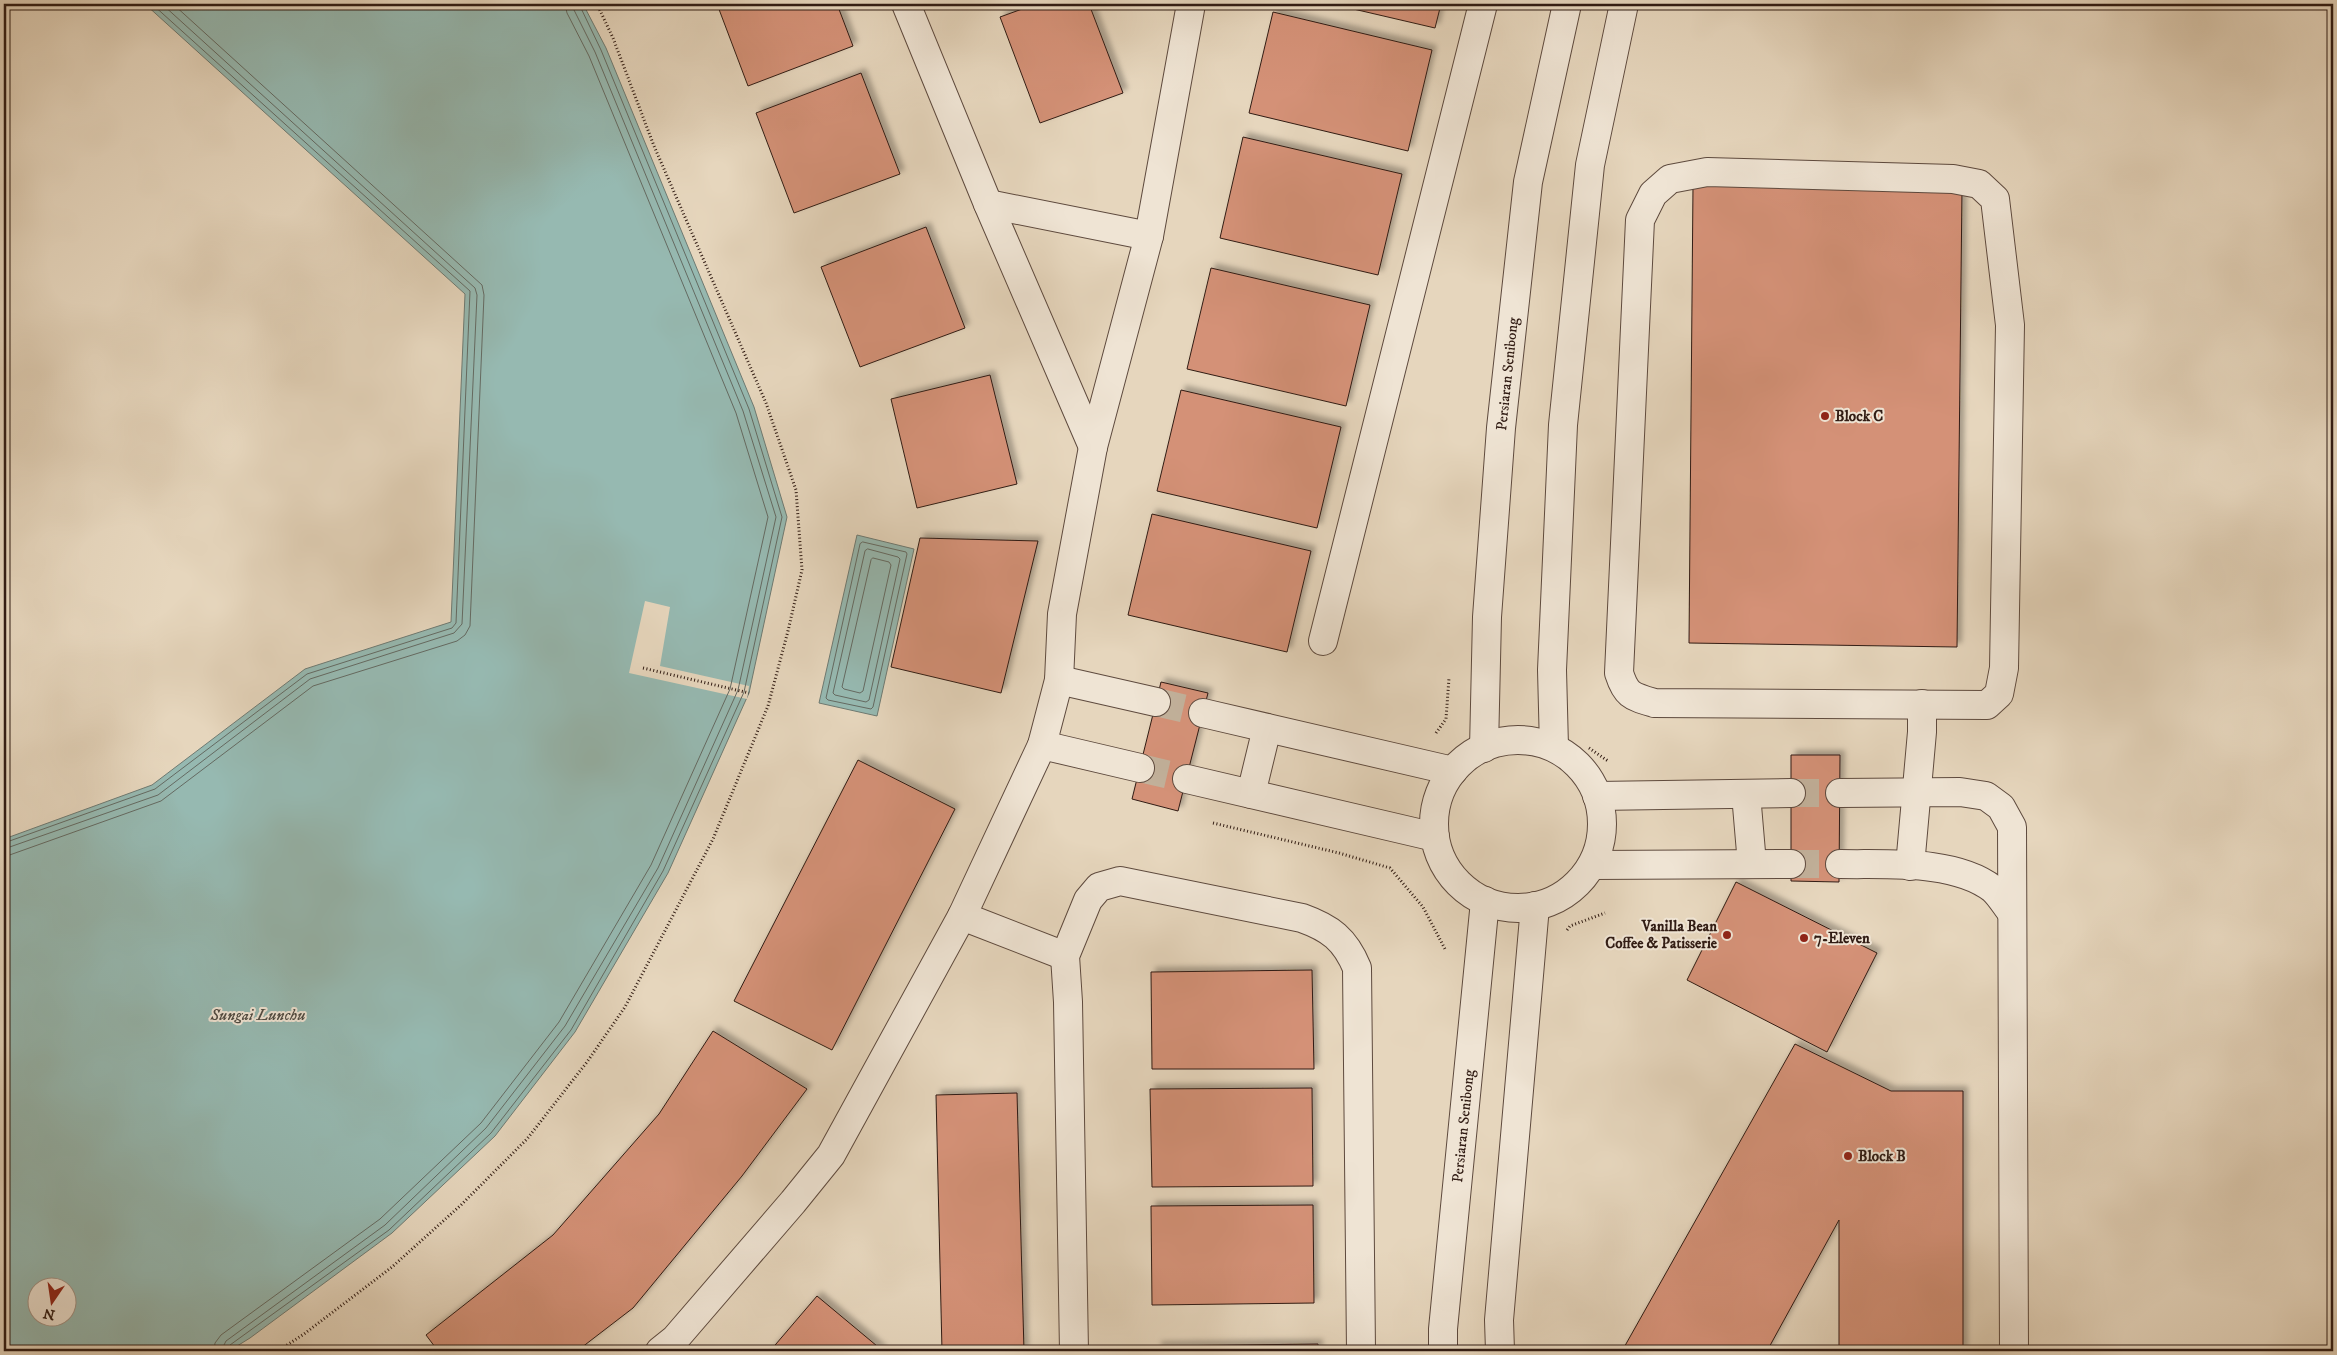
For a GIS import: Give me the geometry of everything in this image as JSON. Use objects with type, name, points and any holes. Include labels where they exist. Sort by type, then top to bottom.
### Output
[{"type":"street","points":[[906,4],[988,204],[1093,447]]},
{"type":"street","points":[[660,1351],[681,1332],[793,1202],[830,1155],[962,916],[1042,745],[1059,680],[1062,614],[1093,447],[1149,236],[1192,4]]},
{"type":"street","points":[[1323,641],[1483,4]]},
{"type":"street","name":"Persiaran Senibong","points":[[1484,748],[1487,617],[1498,475],[1528,182],[1568,4]]},
{"type":"street","points":[[1554,747],[1552,670],[1563,425],[1590,165],[1624,4]]},
{"type":"street","points":[[1707,172],[1953,179],[1979,184],[1995,199],[2010,325],[2004,668],[1999,694],[1987,705],[1922,704],[1654,702],[1638,698],[1624,689],[1619,672],[1640,220],[1653,194],[1670,179],[1707,172]]},
{"type":"street","points":[[988,204],[1149,236]]},
{"type":"street","points":[[1059,680],[1156,702]]},
{"type":"street","points":[[1910,866],[1915,793],[1922,732],[1922,704]]},
{"type":"street","points":[[1202,713],[1453,771]]},
{"type":"street","points":[[1251,794],[1267,728]]},
{"type":"street","points":[[1527,740],[1554,747],[1577,763],[1592,784],[1601,808],[1602,834],[1592,865],[1581,881],[1560,897],[1535,906],[1518,908],[1485,901],[1461,886],[1444,864],[1435,837],[1434,813],[1441,790],[1453,771],[1474,752],[1484,748],[1500,742],[1527,740]]},
{"type":"street","points":[[1042,745],[1140,768]]},
{"type":"street","points":[[1187,779],[1435,837]]},
{"type":"street","points":[[1840,793],[1960,792],[1986,796],[2001,807],[2012,827],[2014,1351]]},
{"type":"street","points":[[1597,796],[1791,793]]},
{"type":"street","points":[[1746,794],[1752,864]]},
{"type":"street","points":[[1592,865],[1791,864]]},
{"type":"street","points":[[1840,864],[1932,866],[1973,878],[1994,890],[2012,913]]},
{"type":"street","points":[[1074,1351],[1068,1002],[1064,956],[1088,900],[1098,887],[1120,881],[1302,918],[1318,924],[1333,933],[1350,950],[1357,968],[1361,1351]]},
{"type":"street","name":"Persiaran Senibong","points":[[1444,1351],[1443,1329],[1485,901]]},
{"type":"street","points":[[1500,1351],[1500,1320],[1535,906]]},
{"type":"street","points":[[962,916],[1064,956]]},
{"type":"path","points":[[278,1351],[304,1334],[392,1267],[461,1205],[527,1139],[586,1062],[625,1006],[713,840],[768,706],[788,631],[802,570],[796,490],[766,403],[654,146],[613,38],[597,4]]},
{"type":"path","points":[[643,668],[749,693]]},
{"type":"path","points":[[1561,936],[1570,926],[1605,913]]},
{"type":"water","name":"Sungai Lunchu","points":[[145,4],[583,4],[606,48],[754,407],[787,517],[749,693],[668,873],[575,1032],[495,1136],[392,1233],[250,1338],[229,1351],[4,1351],[4,839],[152,785],[305,669],[451,622],[465,294]]},
{"type":"water","points":[[857,535],[914,549],[877,716],[819,703]]},
{"type":"pier","points":[[645,601],[670,607],[660,666],[749,686],[747,699],[629,673]]},
{"type":"building","points":[[717,4],[837,4],[853,46],[748,86]]},
{"type":"building","points":[[1036,4],[1089,4],[1123,93],[1040,123],[1000,17]]},
{"type":"building","points":[[1332,4],[1441,4],[1435,28]]},
{"type":"building","points":[[1273,12],[1432,50],[1408,151],[1249,113]]},
{"type":"building","points":[[861,73],[900,174],[794,213],[756,113]]},
{"type":"building","points":[[1243,137],[1402,174],[1378,275],[1220,238]]},
{"type":"building","name":"Block C","points":[[1693,186],[1962,189],[1957,647],[1689,643]]},
{"type":"building","points":[[926,227],[965,328],[860,367],[821,267]]},
{"type":"building","points":[[1211,268],[1370,305],[1346,406],[1187,369]]},
{"type":"building","points":[[990,375],[1017,484],[917,508],[891,399]]},
{"type":"building","points":[[1181,390],[1341,427],[1317,528],[1157,491]]},
{"type":"building","points":[[1152,514],[1311,551],[1287,652],[1128,615]]},
{"type":"building","points":[[920,538],[1038,541],[1001,693],[891,667]]},
{"type":"building","points":[[1161,682],[1208,693],[1178,811],[1132,799]]},
{"type":"building","points":[[1791,755],[1840,755],[1839,882],[1791,881]]},
{"type":"building","points":[[858,760],[955,809],[832,1050],[734,1001]]},
{"type":"building","points":[[1736,882],[1877,953],[1827,1052],[1687,980]]},
{"type":"building","points":[[1312,970],[1314,1069],[1152,1069],[1151,972]]},
{"type":"building","points":[[713,1031],[807,1089],[742,1176],[633,1308],[577,1351],[438,1351],[426,1335],[553,1235],[659,1114]]},
{"type":"building","name":"Block B","points":[[1795,1044],[1891,1091],[1963,1091],[1963,1351],[1839,1351],[1839,1220],[1767,1351],[1622,1351]]},
{"type":"building","points":[[1312,1088],[1313,1186],[1152,1187],[1150,1089]]},
{"type":"building","points":[[1017,1093],[1024,1351],[942,1351],[936,1095]]},
{"type":"building","points":[[1313,1205],[1314,1303],[1152,1305],[1151,1206]]},
{"type":"building","points":[[817,1296],[883,1351],[770,1351]]},
{"type":"building","points":[[1318,1344],[1318,1351],[1157,1351],[1157,1346]]},
{"type":"tunnel","points":[[1156,702],[1203,713]]},
{"type":"tunnel","points":[[1140,768],[1187,779]]},
{"type":"tunnel","points":[[1791,793],[1840,793]]},
{"type":"tunnel","points":[[1791,864],[1840,864]]},
{"type":"place","name":"Block C","points":[[1825,416]]},
{"type":"place","name":"Vanilla Bean Coffee & Patisserie","points":[[1727,935]]},
{"type":"place","name":"7-Eleven","points":[[1804,938]]},
{"type":"place","name":"Block B","points":[[1848,1156]]}]
